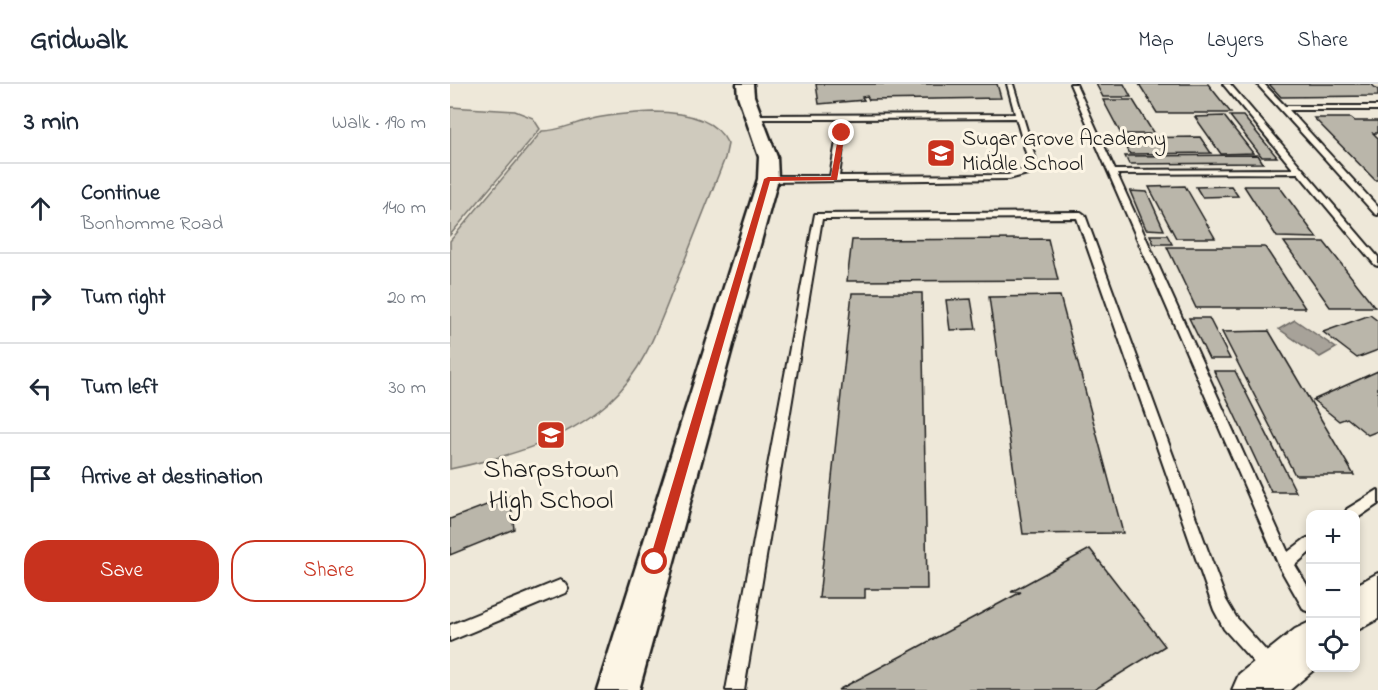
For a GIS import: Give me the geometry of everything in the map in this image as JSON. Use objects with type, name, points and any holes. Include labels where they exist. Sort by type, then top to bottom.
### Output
[{"type":"main road","points":[[1360,607],[1378,593]]},
{"type":"main road","points":[[1265,682],[1306,648]]},
{"type":"street","points":[[618,690],[768,179],[768,157],[745,84]]},
{"type":"lane","points":[[768,179],[1009,177],[1020,175],[1028,171],[1032,160],[1010,84]]},
{"type":"lane","points":[[1073,84],[1285,562],[1306,596]]},
{"type":"lane","points":[[1226,84],[1378,263]]},
{"type":"lane","points":[[1260,84],[1378,212]]},
{"type":"lane","points":[[1283,108],[1378,108]]},
{"type":"lane","points":[[755,117],[1019,116]]},
{"type":"lane","points":[[834,179],[844,117]]},
{"type":"lane","points":[[1112,172],[1299,171]]},
{"type":"lane","points":[[735,690],[818,216],[1081,215],[1220,604],[1265,682]]},
{"type":"lane","points":[[1358,510],[1378,496]]},
{"type":"lane","points":[[1285,562],[1306,547]]},
{"type":"lane","points":[[450,633],[560,588]]},
{"type":"shaded area","points":[[450,107],[515,111],[533,118],[540,129],[450,235]]},
{"type":"shaded area","points":[[653,112],[685,115],[705,122],[714,127],[728,144],[725,158],[652,342],[643,359],[622,389],[608,403],[591,417],[572,428],[534,446],[450,469],[450,241],[542,131],[555,130],[607,116]]},
{"type":"shaded area","points":[[1295,320],[1336,348],[1320,357],[1279,329]]},
{"type":"building","points":[[816,84],[997,84],[1001,98],[869,100],[867,96],[862,97],[864,100],[819,104]]},
{"type":"building","points":[[1096,84],[1124,84],[1131,97],[1103,97]]},
{"type":"building","points":[[1139,84],[1208,84],[1231,113],[1157,113]]},
{"type":"building","points":[[1269,84],[1371,84],[1378,90],[1378,96],[1281,97]]},
{"type":"building","points":[[1103,100],[1133,100],[1154,134],[1121,134]]},
{"type":"building","points":[[1224,116],[1253,153],[1221,154],[1195,117]]},
{"type":"building","points":[[1230,116],[1243,116],[1277,157],[1262,157]]},
{"type":"building","points":[[1314,118],[1378,121],[1378,133],[1373,133],[1378,138],[1378,180],[1375,180]]},
{"type":"building","points":[[1200,137],[1211,153],[1130,154],[1122,138]]},
{"type":"building","points":[[1258,155],[1263,163],[1129,164],[1125,156]]},
{"type":"building","points":[[1185,186],[1215,238],[1176,238],[1149,187]]},
{"type":"building","points":[[1231,186],[1238,196],[1202,197],[1196,187]]},
{"type":"building","points":[[1244,186],[1279,186],[1317,238],[1277,237]]},
{"type":"building","points":[[1130,191],[1147,192],[1164,230],[1146,229]]},
{"type":"building","points":[[1150,235],[1167,235],[1172,244],[1154,244]]},
{"type":"building","points":[[1048,239],[1058,280],[847,281],[852,240]]},
{"type":"building","points":[[1284,242],[1324,242],[1375,307],[1330,307]]},
{"type":"building","points":[[1167,247],[1265,247],[1305,308],[1196,308]]},
{"type":"building","points":[[852,293],[922,293],[927,589],[865,589],[865,598],[819,598]]},
{"type":"building","points":[[1060,296],[1123,533],[1023,534],[989,297]]},
{"type":"building","points":[[971,299],[976,329],[950,330],[946,300]]},
{"type":"building","points":[[1370,315],[1378,321],[1378,350],[1357,358],[1323,332]]},
{"type":"building","points":[[1189,318],[1209,318],[1230,359],[1209,359]]},
{"type":"building","points":[[1269,331],[1354,475],[1295,475],[1222,332]]},
{"type":"building","points":[[1214,371],[1235,371],[1296,492],[1271,492]]},
{"type":"building","points":[[1378,371],[1378,431],[1368,435],[1347,418],[1339,421],[1313,400]]},
{"type":"building","points":[[510,496],[514,529],[450,555],[450,519]]},
{"type":"building","points":[[1090,549],[1165,646],[1094,690],[838,690],[1021,592],[1011,592]]},
{"type":"place","name":"Sugar Grove Academy Middle School","points":[[941,153]]},
{"type":"place","name":"Sharpstown High School","points":[[551,435]]},
{"type":"route","points":[[655,562],[768,179],[834,179],[842,133]]}]
